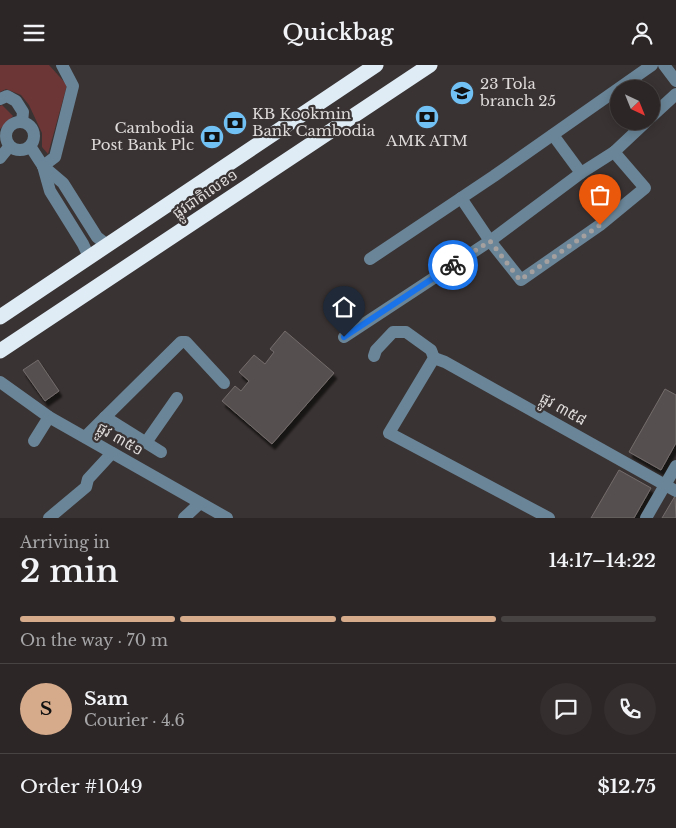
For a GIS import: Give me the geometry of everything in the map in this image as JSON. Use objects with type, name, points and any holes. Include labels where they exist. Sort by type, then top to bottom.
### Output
[{"type":"highway","name":"ផ្លូវជាតិលេខ១","points":[[0,317],[376,65]]},
{"type":"highway","name":"ផ្លូវជាតិលេខ១","points":[[0,351],[423,67]]},
{"type":"street","points":[[43,166],[55,157],[74,86],[62,65]]},
{"type":"street","points":[[370,259],[553,135],[652,65]]},
{"type":"street","points":[[664,65],[676,81]]},
{"type":"street","points":[[660,109],[676,94]]},
{"type":"street","points":[[0,99],[7,96],[16,101],[23,112],[22,122]]},
{"type":"street","points":[[22,122],[29,125],[33,131],[33,141],[30,147],[20,151],[9,147],[5,136],[7,129],[14,123],[22,122]]},
{"type":"street","points":[[344,337],[490,241],[581,173],[614,152],[637,130]]},
{"type":"street","points":[[553,135],[581,173]]},
{"type":"street","points":[[0,158],[9,147]]},
{"type":"street","points":[[30,147],[43,166],[63,183],[97,237],[108,245]]},
{"type":"street","points":[[461,198],[490,241],[520,280],[600,225],[645,188],[614,152]]},
{"type":"street","points":[[43,166],[50,191],[89,257]]},
{"type":"street","points":[[374,356],[376,350],[393,332],[406,332],[431,350],[434,358],[389,433],[549,518]]},
{"type":"street","points":[[85,437],[181,342],[186,342],[224,383]]},
{"type":"street","name":"ផ្លូវ ៣៥៨","points":[[434,358],[454,367],[670,488]]},
{"type":"street","name":"ផ្លូវ ៣៥១","points":[[0,382],[49,417],[228,518]]},
{"type":"street","points":[[147,441],[177,398]]},
{"type":"street","points":[[34,441],[49,417]]},
{"type":"street","points":[[106,417],[161,451]]},
{"type":"street","points":[[49,518],[82,491],[88,479],[112,453]]},
{"type":"street","points":[[646,518],[670,488],[676,466]]},
{"type":"street","points":[[184,518],[200,503]]},
{"type":"shaded area","points":[[0,65],[49,65],[67,85],[48,154],[42,147],[42,133],[29,105],[21,95],[6,89],[0,92]]},
{"type":"shaded area","points":[[2,105],[13,116],[0,129],[0,106]]},
{"type":"building","points":[[285,331],[334,373],[272,444],[222,401],[235,386],[241,391],[249,381],[239,372],[254,355],[265,364],[274,352],[270,349]]},
{"type":"building","points":[[38,360],[59,391],[45,401],[23,370]]},
{"type":"building","points":[[665,389],[676,395],[676,443],[661,470],[629,452]]},
{"type":"building","points":[[619,470],[651,488],[634,518],[591,518]]},
{"type":"building","points":[[675,496],[676,518],[662,518]]},
{"type":"way so far","points":[[453,265],[490,241],[520,280],[600,225]]},
{"type":"place","name":"23 Tola branch 25","points":[[462,93]]},
{"type":"place","name":"AMK ATM","points":[[427,117]]},
{"type":"place","name":"KB Kookmin Bank Cambodia","points":[[235,123]]},
{"type":"place","name":"Cambodia Post Bank Plc","points":[[212,137]]},
{"type":"route","points":[[344,337],[453,265]]}]
